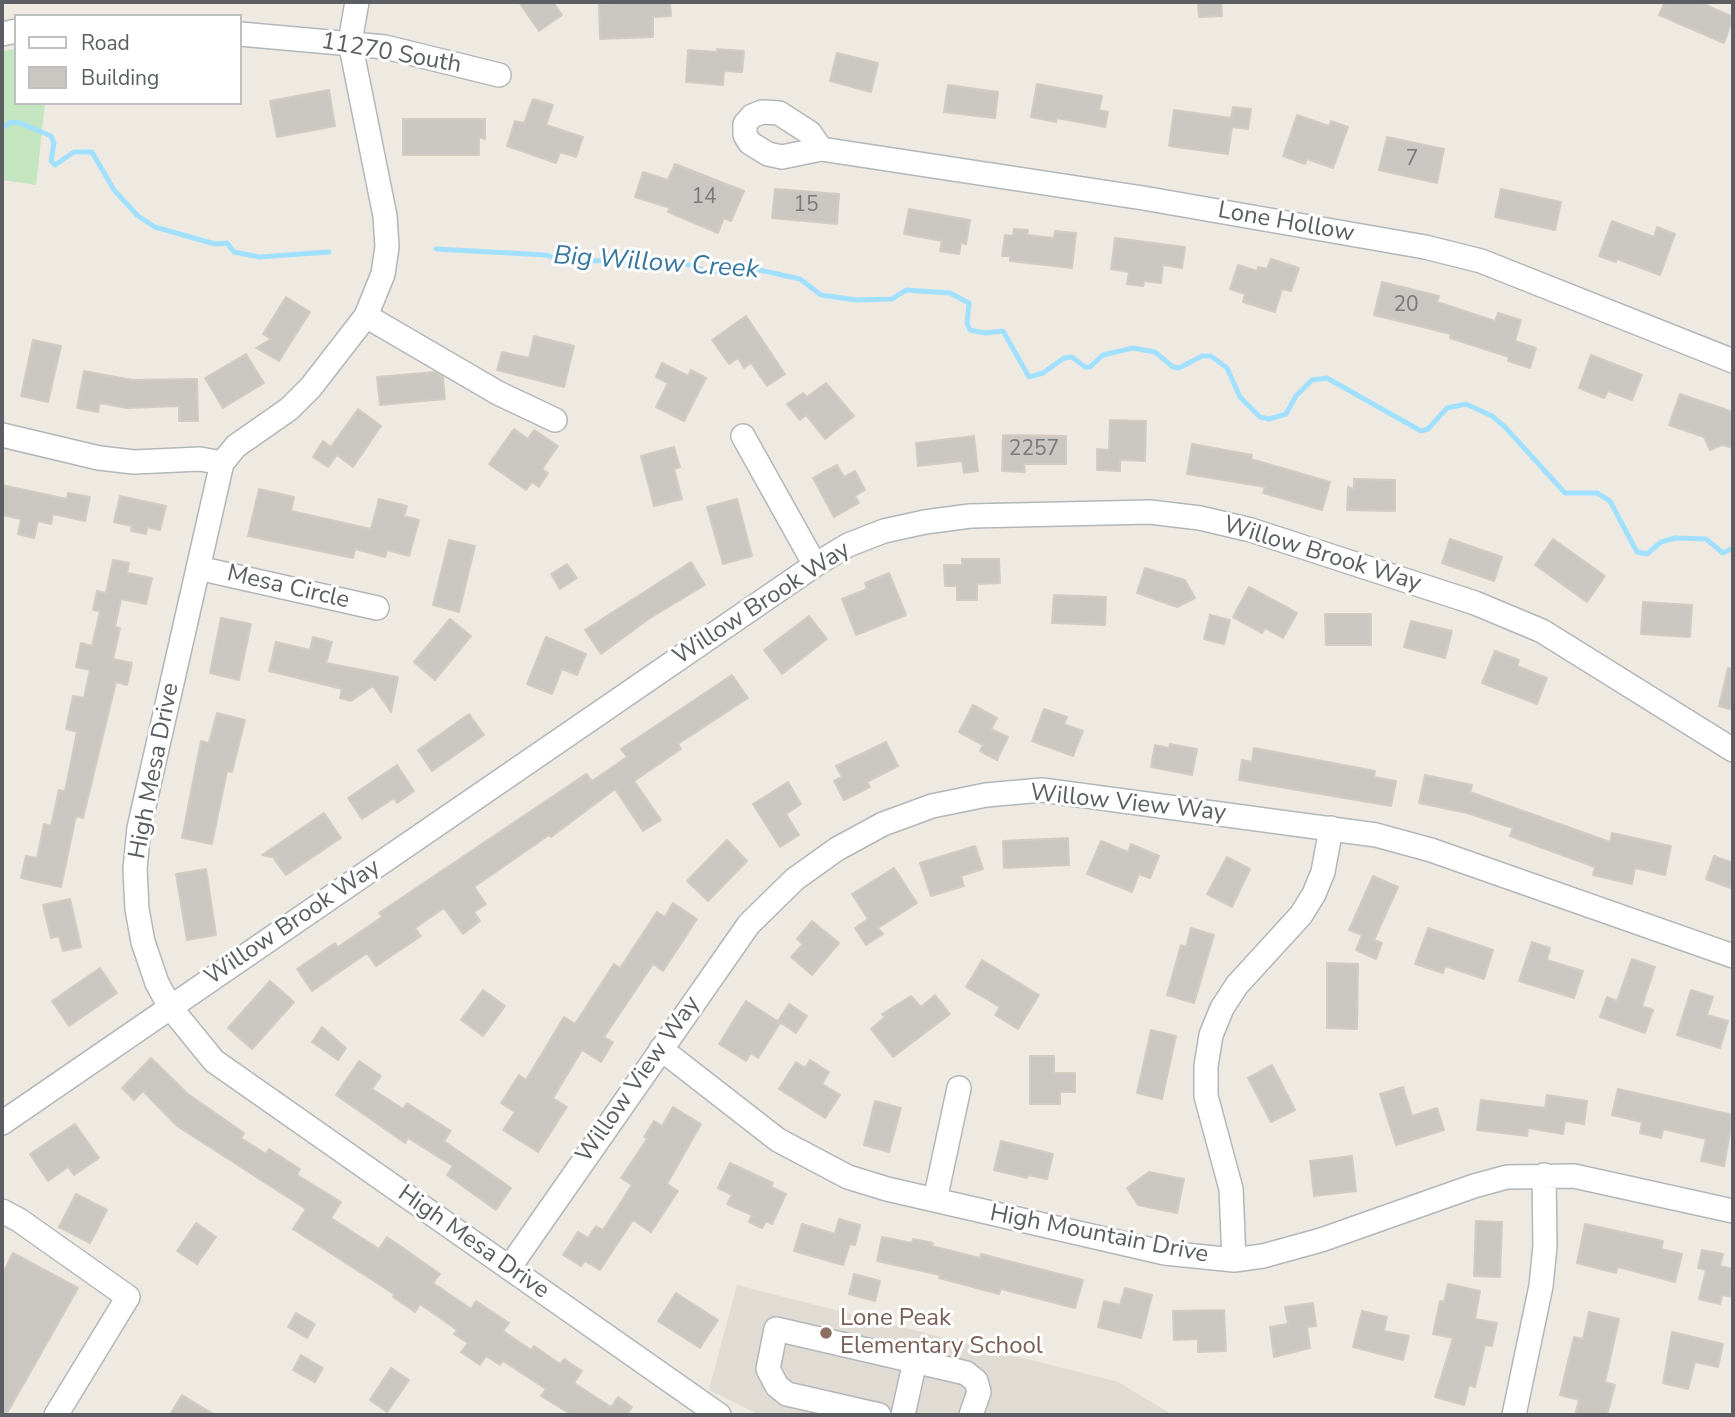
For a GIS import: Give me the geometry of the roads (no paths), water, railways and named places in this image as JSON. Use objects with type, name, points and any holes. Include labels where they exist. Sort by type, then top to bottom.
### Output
[{"type":"street","points":[[2,435],[99,458],[134,462],[200,459],[222,464],[236,446],[289,409],[312,387],[366,316],[383,274],[387,247],[385,216],[350,42],[357,2]]},
{"type":"street","name":"11270 South","points":[[242,34],[350,42],[499,75]]},
{"type":"street","name":"Lone Hollow","points":[[821,149],[1143,198],[1425,247],[1481,261],[1733,360]]},
{"type":"street","points":[[366,316],[498,393],[555,420]]},
{"type":"street","points":[[743,436],[815,565]]},
{"type":"street","name":"High Mesa Drive","points":[[222,464],[139,828],[135,869],[136,909],[143,942],[157,983],[170,1007],[214,1061],[719,1415]]},
{"type":"street","name":"Willow Brook Way","points":[[2,1123],[815,565],[848,545],[884,531],[970,516],[1100,512],[1150,512],[1251,530],[1508,616],[1542,631],[1733,750]]},
{"type":"street","name":"Mesa Circle","points":[[198,568],[377,608]]},
{"type":"street","name":"Willow View Way","points":[[509,1268],[730,950],[771,900],[837,849],[883,824],[932,806],[986,795],[1042,790],[1331,828],[1404,841],[1733,956]]},
{"type":"street","points":[[1234,1260],[1231,1189],[1206,1096],[1206,1066],[1211,1035],[1222,1008],[1237,985],[1301,915],[1314,894],[1323,872],[1331,828]]},
{"type":"street","name":"High Mountain Drive","points":[[661,1049],[778,1140],[848,1177],[1165,1253],[1234,1260],[1292,1250],[1507,1177],[1544,1175],[1606,1181],[1733,1211]]},
{"type":"street","points":[[935,1200],[960,1088]]},
{"type":"street","points":[[1514,1415],[1541,1286],[1545,1246],[1544,1175]]},
{"type":"street","points":[[2,1211],[19,1220],[128,1297],[57,1415]]},
{"type":"street","points":[[879,1415],[787,1394],[777,1386],[768,1369],[776,1329],[966,1373],[976,1381],[979,1392],[971,1415]]},
{"type":"street","points":[[903,1415],[915,1361]]},
{"type":"waterway","name":"Big Willow Creek","points":[[2,128],[11,122],[20,123],[51,136],[54,143],[51,161],[55,165],[74,152],[92,152],[114,190],[138,216],[155,227],[215,244],[227,243],[234,252],[259,257],[329,252]]},
{"type":"waterway","name":"Big Willow Creek","points":[[436,249],[546,255],[565,262],[614,260],[668,268],[683,263],[709,272],[755,269],[800,279],[821,295],[856,300],[892,299],[906,290],[950,293],[969,303],[967,323],[970,330],[985,333],[1003,331],[1029,377],[1043,373],[1064,358],[1072,357],[1085,367],[1090,367],[1103,355],[1133,348],[1155,352],[1173,367],[1179,368],[1202,356],[1211,356],[1227,368],[1240,397],[1260,417],[1269,419],[1286,414],[1296,396],[1312,380],[1327,378],[1421,431],[1428,429],[1447,408],[1466,404],[1492,416],[1505,427],[1565,493],[1597,493],[1610,501],[1637,552],[1647,554],[1661,542],[1675,538],[1706,539],[1723,553],[1733,548]]},
{"type":"place","name":"Lone Peak Elementary School","points":[[826,1333]]}]
